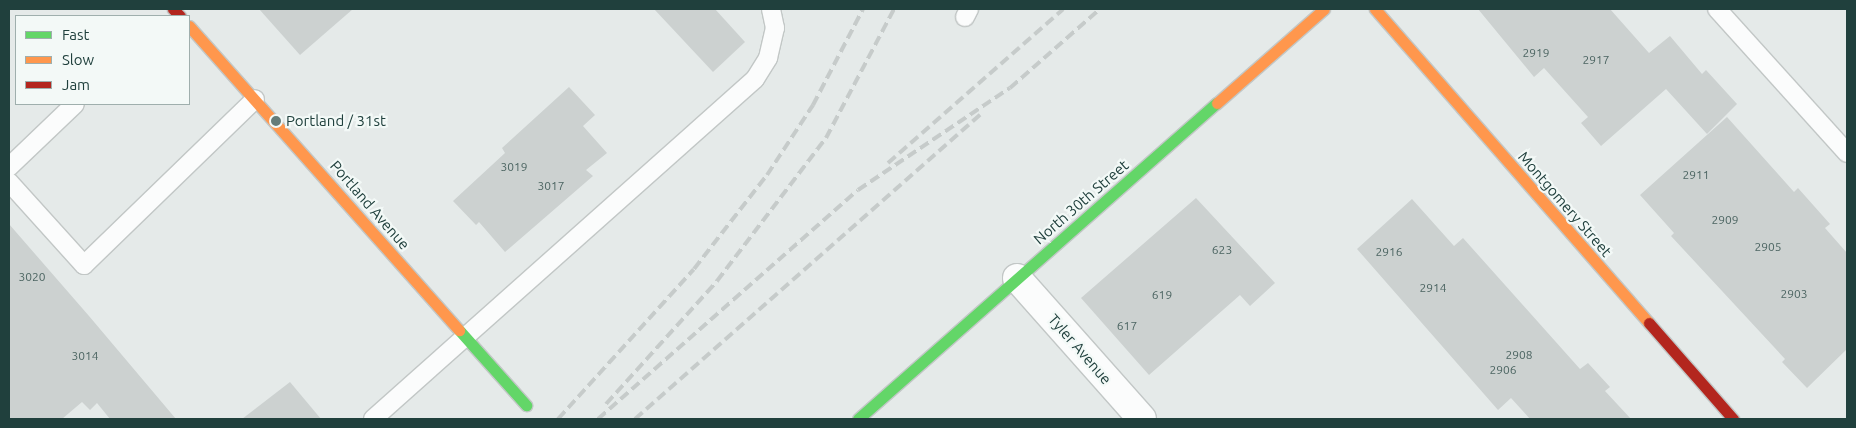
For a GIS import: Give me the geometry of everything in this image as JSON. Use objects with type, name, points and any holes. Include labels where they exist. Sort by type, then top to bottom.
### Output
[{"type":"street","name":"North 30th Street","points":[[858,419],[1324,9]]},
{"type":"street","name":"Montgomery Street","points":[[1375,9],[1734,419]]},
{"type":"street","name":"Portland Avenue","points":[[190,27],[526,405]]},
{"type":"street","name":"Tyler Avenue","points":[[1017,278],[1142,419]]},
{"type":"lane","points":[[373,419],[464,335],[638,186],[755,79],[768,58],[775,28],[771,9]]},
{"type":"lane","points":[[1717,9],[1847,153]]},
{"type":"lane","points":[[9,182],[84,265],[255,99]]},
{"type":"lane","points":[[9,167],[74,105]]},
{"type":"building","points":[[259,9],[353,9],[300,55]]},
{"type":"building","points":[[654,9],[715,9],[745,42],[713,72]]},
{"type":"building","points":[[1478,9],[1610,9],[1649,53],[1670,36],[1702,74],[1706,70],[1737,104],[1707,134],[1666,89],[1601,146],[1581,123],[1588,117],[1544,68],[1534,77]]},
{"type":"building","points":[[569,87],[595,115],[583,126],[607,153],[586,170],[593,176],[505,252],[479,222],[476,225],[453,201],[505,153],[502,148]]},
{"type":"building","points":[[1727,117],[1794,192],[1798,188],[1830,224],[1825,228],[1847,253],[1847,349],[1807,388],[1782,362],[1785,359],[1671,236],[1674,233],[1640,195]]},
{"type":"building","points":[[1196,198],[1275,283],[1250,306],[1240,295],[1149,375],[1081,298]]},
{"type":"building","points":[[1412,199],[1454,246],[1463,238],[1580,369],[1588,363],[1610,387],[1605,391],[1631,419],[1530,419],[1511,398],[1498,410],[1357,249]]},
{"type":"building","points":[[9,224],[176,419],[110,419],[97,403],[90,410],[82,402],[62,419],[9,419]]},
{"type":"building","points":[[290,382],[321,419],[242,419]]},
{"type":"railway","points":[[558,419],[694,269],[767,175],[813,105],[863,9]]},
{"type":"railway","points":[[606,404],[717,281],[826,138],[894,9]]},
{"type":"railway","points":[[888,163],[1063,9]]},
{"type":"railway","points":[[598,419],[858,190],[1010,88],[1100,9]]},
{"type":"railway","points":[[635,419],[980,115]]},
{"type":"traffic: fast","points":[[858,419],[1217,103]]},
{"type":"traffic: fast","points":[[459,330],[526,405]]},
{"type":"traffic: slow","points":[[1217,103],[1324,9]]},
{"type":"traffic: slow","points":[[1375,9],[1649,323]]},
{"type":"traffic: slow","points":[[190,27],[459,330]]},
{"type":"traffic: jam","points":[[173,9],[179,15]]},
{"type":"traffic: jam","points":[[1649,323],[1733,419]]},
{"type":"place","name":"Portland / 31st","points":[[276,121]]}]
